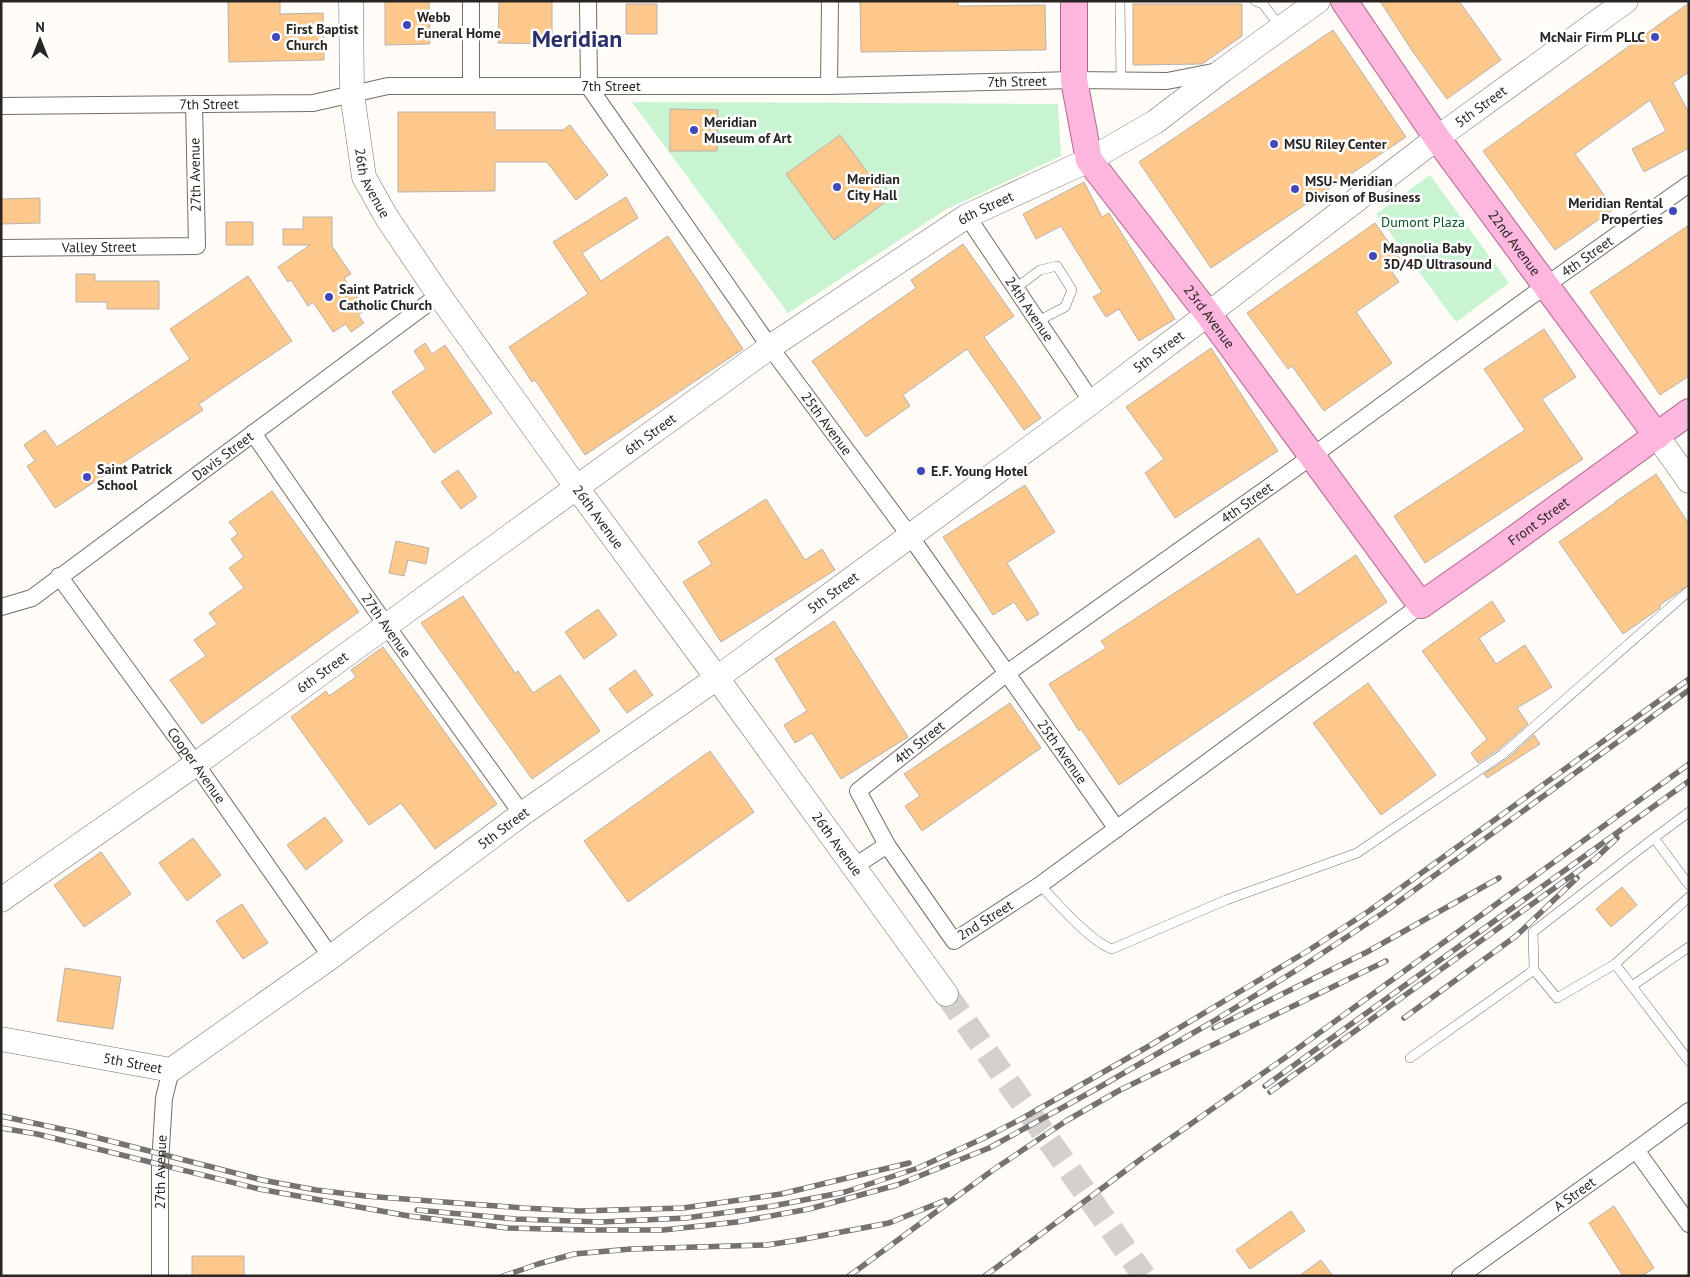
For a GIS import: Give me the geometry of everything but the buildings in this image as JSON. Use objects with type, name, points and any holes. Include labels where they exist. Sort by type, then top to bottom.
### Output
[{"type":"main road","name":"23rd Avenue","points":[[1074,1],[1074,80],[1089,160],[1208,314],[1421,605]]},
{"type":"main road","name":"22nd Avenue","points":[[1344,1],[1437,138],[1657,436]]},
{"type":"main road","points":[[1657,436],[1689,412]]},
{"type":"main road","name":"Front Street","points":[[1421,605],[1657,436]]},
{"type":"street","name":"26th Avenue","points":[[351,1],[352,94],[364,177],[387,218],[439,295],[577,488],[718,678],[946,994]]},
{"type":"street","points":[[471,1],[471,86]]},
{"type":"street","points":[[588,1],[589,87]]},
{"type":"street","points":[[829,86],[830,1]]},
{"type":"street","name":"6th Street","points":[[1,900],[196,764],[770,347],[967,216],[1089,160],[1155,122],[1318,1]]},
{"type":"street","name":"5th Street","points":[[1,1040],[171,1070],[331,957],[522,814],[718,678],[1092,402],[1437,138],[1626,1]]},
{"type":"street","name":"7th Street","points":[[1,106],[313,103],[388,86],[829,86],[1074,80],[1167,81],[1223,70]]},
{"type":"street","name":"25th Avenue","points":[[589,87],[770,347],[910,536],[1116,828]]},
{"type":"street","name":"27th Avenue","points":[[194,104],[197,246]]},
{"type":"street","name":"4th Street","points":[[887,845],[858,791],[1007,673],[1311,457],[1545,286],[1689,184]]},
{"type":"street","name":"24th Avenue","points":[[967,216],[1092,402]]},
{"type":"street","name":"Valley Street","points":[[1,248],[197,246]]},
{"type":"street","name":"Davis Street","points":[[1,607],[32,598],[59,576],[439,295]]},
{"type":"street","name":"27th Avenue","points":[[253,433],[386,625],[522,814]]},
{"type":"street","name":"22nd Avenue","points":[[1657,436],[1689,481]]},
{"type":"street","name":"Cooper Avenue","points":[[59,576],[196,764],[331,957]]},
{"type":"street","name":"2nd Street","points":[[887,845],[954,941],[1040,885],[1421,605]]},
{"type":"street","points":[[854,866],[887,845]]},
{"type":"street","name":"27th Avenue","points":[[160,1276],[160,1164],[164,1098],[171,1070]]},
{"type":"street","name":"A Street","points":[[1460,1276],[1689,1111]]},
{"type":"street","points":[[1636,1150],[1689,1224]]},
{"type":"lane","points":[[1120,1],[1121,80]]},
{"type":"lane","points":[[1256,1],[1263,4],[1281,28]]},
{"type":"lane","points":[[1016,288],[1040,270],[1057,266],[1072,290],[1065,307],[1038,321]]},
{"type":"lane","points":[[1040,885],[1074,921],[1104,947],[1112,950],[1226,900],[1283,878],[1357,854],[1503,754],[1689,591]]},
{"type":"lane","points":[[1689,812],[1533,932],[1534,970],[1557,998],[1615,964],[1689,897]]},
{"type":"lane","points":[[1654,838],[1689,885]]},
{"type":"lane","points":[[1632,986],[1689,948]]},
{"type":"lane","points":[[1615,964],[1689,1061]]},
{"type":"lane","points":[[1410,1058],[1534,970]]},
{"type":"green space","points":[[632,102],[1058,104],[1061,156],[945,210],[788,313]]},
{"type":"green space","name":"Dumont Plaza","points":[[1430,175],[1509,283],[1456,322],[1376,214]]},
{"type":"tunnel","points":[[946,994],[1144,1276]]},
{"type":"railway","points":[[417,1210],[516,1219],[601,1222],[686,1218],[773,1206],[845,1192],[918,1168],[1023,1118],[1149,1046],[1306,952],[1369,911],[1689,679]]},
{"type":"railway","points":[[1,1128],[37,1134],[259,1189],[409,1216],[508,1228],[663,1230],[737,1222],[809,1209],[897,1185],[989,1148],[1212,1022],[1300,968],[1383,913],[1689,690]]},
{"type":"railway","points":[[985,1276],[1141,1159],[1286,1057],[1689,764]]},
{"type":"railway","points":[[1265,1086],[1689,781]]},
{"type":"railway","points":[[1270,1092],[1595,859],[1617,838]]},
{"type":"railway","points":[[1214,1028],[1367,952],[1499,878]]},
{"type":"railway","points":[[1404,1018],[1516,936],[1577,878]]},
{"type":"railway","points":[[849,1276],[993,1170],[1066,1121],[1120,1090],[1386,961]]},
{"type":"railway","points":[[1,1116],[75,1132],[262,1180],[316,1190],[365,1196],[580,1211],[683,1208],[781,1194],[909,1163]]},
{"type":"railway","points":[[503,1276],[574,1254],[631,1249],[767,1245],[799,1240],[889,1223],[946,1200]]},
{"type":"place","name":"Webb Funeral Home","points":[[407,25]]},
{"type":"place","name":"First Baptist Church","points":[[276,37]]},
{"type":"place","name":"McNair Firm PLLC","points":[[1655,37]]},
{"type":"place","name":"Meridian Museum of Art","points":[[694,130]]},
{"type":"place","name":"MSU Riley Center","points":[[1274,144]]},
{"type":"place","name":"Meridian City Hall","points":[[837,187]]},
{"type":"place","name":"MSU- Meridian Divison of Business","points":[[1295,189]]},
{"type":"place","name":"Meridian Rental Properties","points":[[1673,211]]},
{"type":"place","name":"Magnolia Baby 3D/4D Ultrasound","points":[[1373,256]]},
{"type":"place","name":"Saint Patrick Catholic Church","points":[[329,297]]},
{"type":"place","name":"E.F. Young Hotel","points":[[921,471]]},
{"type":"place","name":"Saint Patrick School","points":[[87,477]]},
{"type":"district","name":"Meridian","points":[[577,39]]}]
